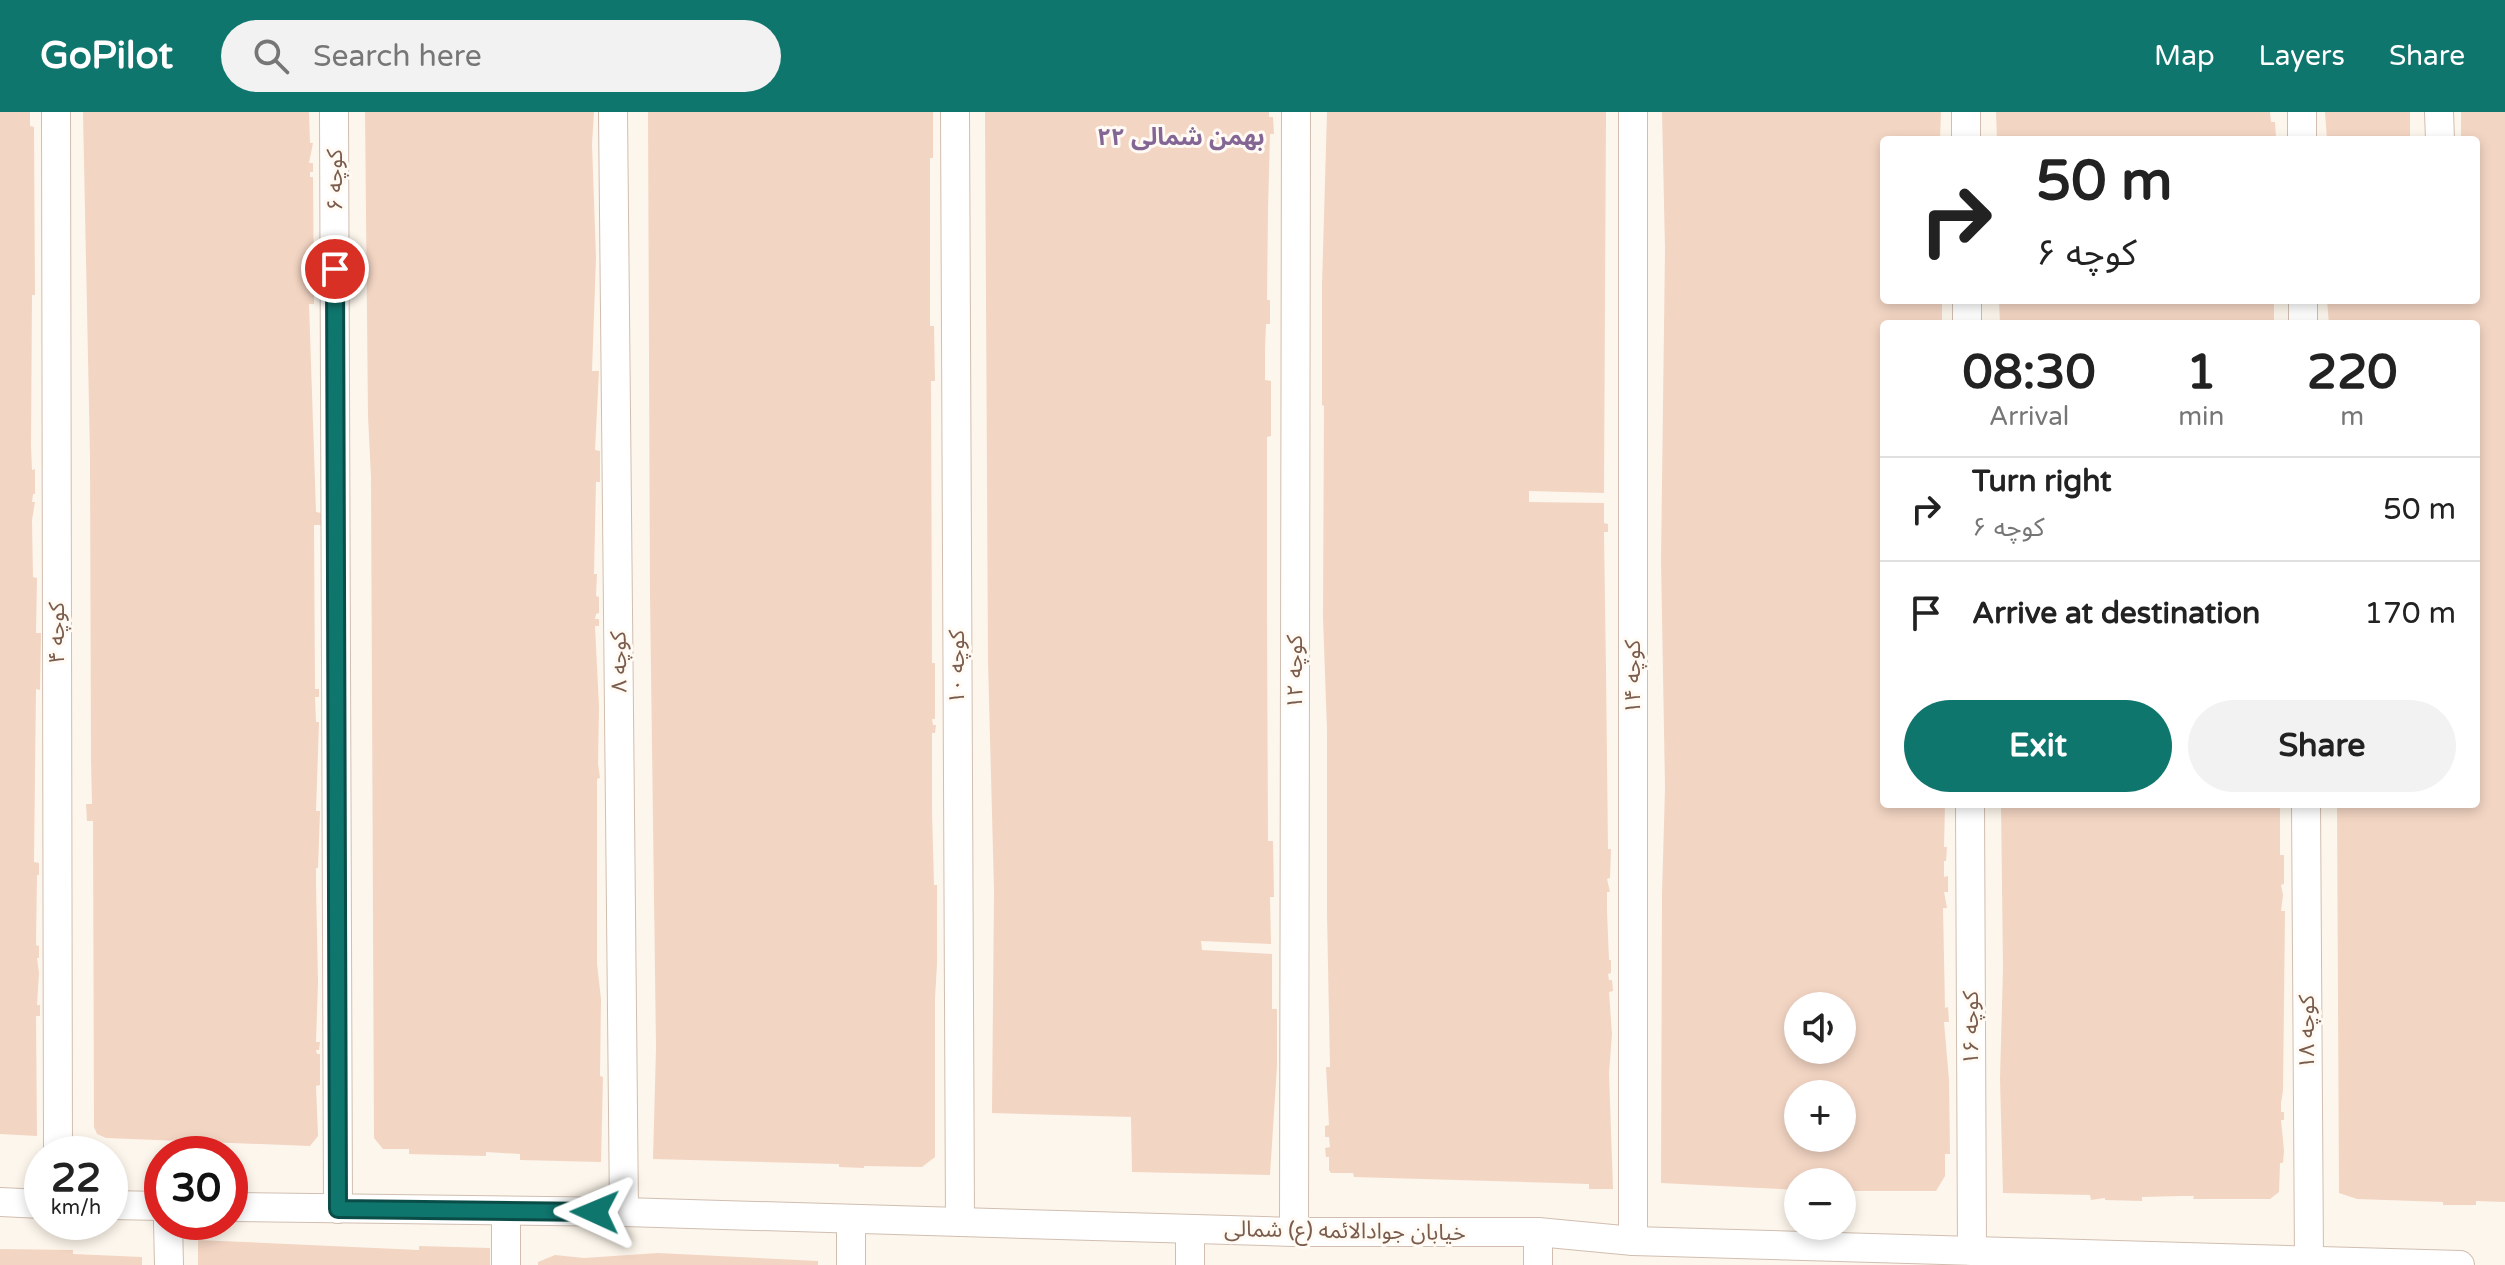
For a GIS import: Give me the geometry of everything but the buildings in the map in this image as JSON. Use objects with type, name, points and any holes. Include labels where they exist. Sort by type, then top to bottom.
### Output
[{"type":"street","name":"کوچه ۴","points":[[56,112],[58,1136]]},
{"type":"street","name":"کوچه ۶","points":[[334,112],[338,1209]]},
{"type":"street","name":"کوچه ۸","points":[[613,112],[624,1212]]},
{"type":"street","name":"کوچه ۱۰","points":[[955,112],[960,1222]]},
{"type":"street","name":"کوچه ۱۲","points":[[1294,1232],[1296,112]]},
{"type":"street","name":"کوچه ۱۴","points":[[1633,112],[1633,1241]]},
{"type":"street","points":[[1966,112],[1966,136]]},
{"type":"street","points":[[2302,112],[2302,136]]},
{"type":"street","points":[[2439,112],[2440,136]]},
{"type":"street","name":"کوچه ۱۶","points":[[1970,808],[1972,1251]]},
{"type":"street","name":"کوچه ۱۸","points":[[2306,808],[2309,1260]]},
{"type":"street","points":[[0,1202],[24,1203]]},
{"type":"street","name":"خیابان جوادالائمه (ع) شمالی","points":[[248,1207],[624,1212],[1294,1232],[1538,1232],[1633,1241],[2460,1265]]},
{"type":"street","points":[[506,1211],[506,1265]]},
{"type":"street","points":[[851,1219],[851,1265]]},
{"type":"street","points":[[1190,1229],[1190,1265]]},
{"type":"street","points":[[1538,1232],[1538,1265]]},
{"type":"street","points":[[168,1240],[169,1265]]},
{"type":"district","name":"۲۲ بهمن شمالی","points":[[1181,137]]},
{"type":"route","points":[[335,269],[338,1209],[595,1212]]}]
